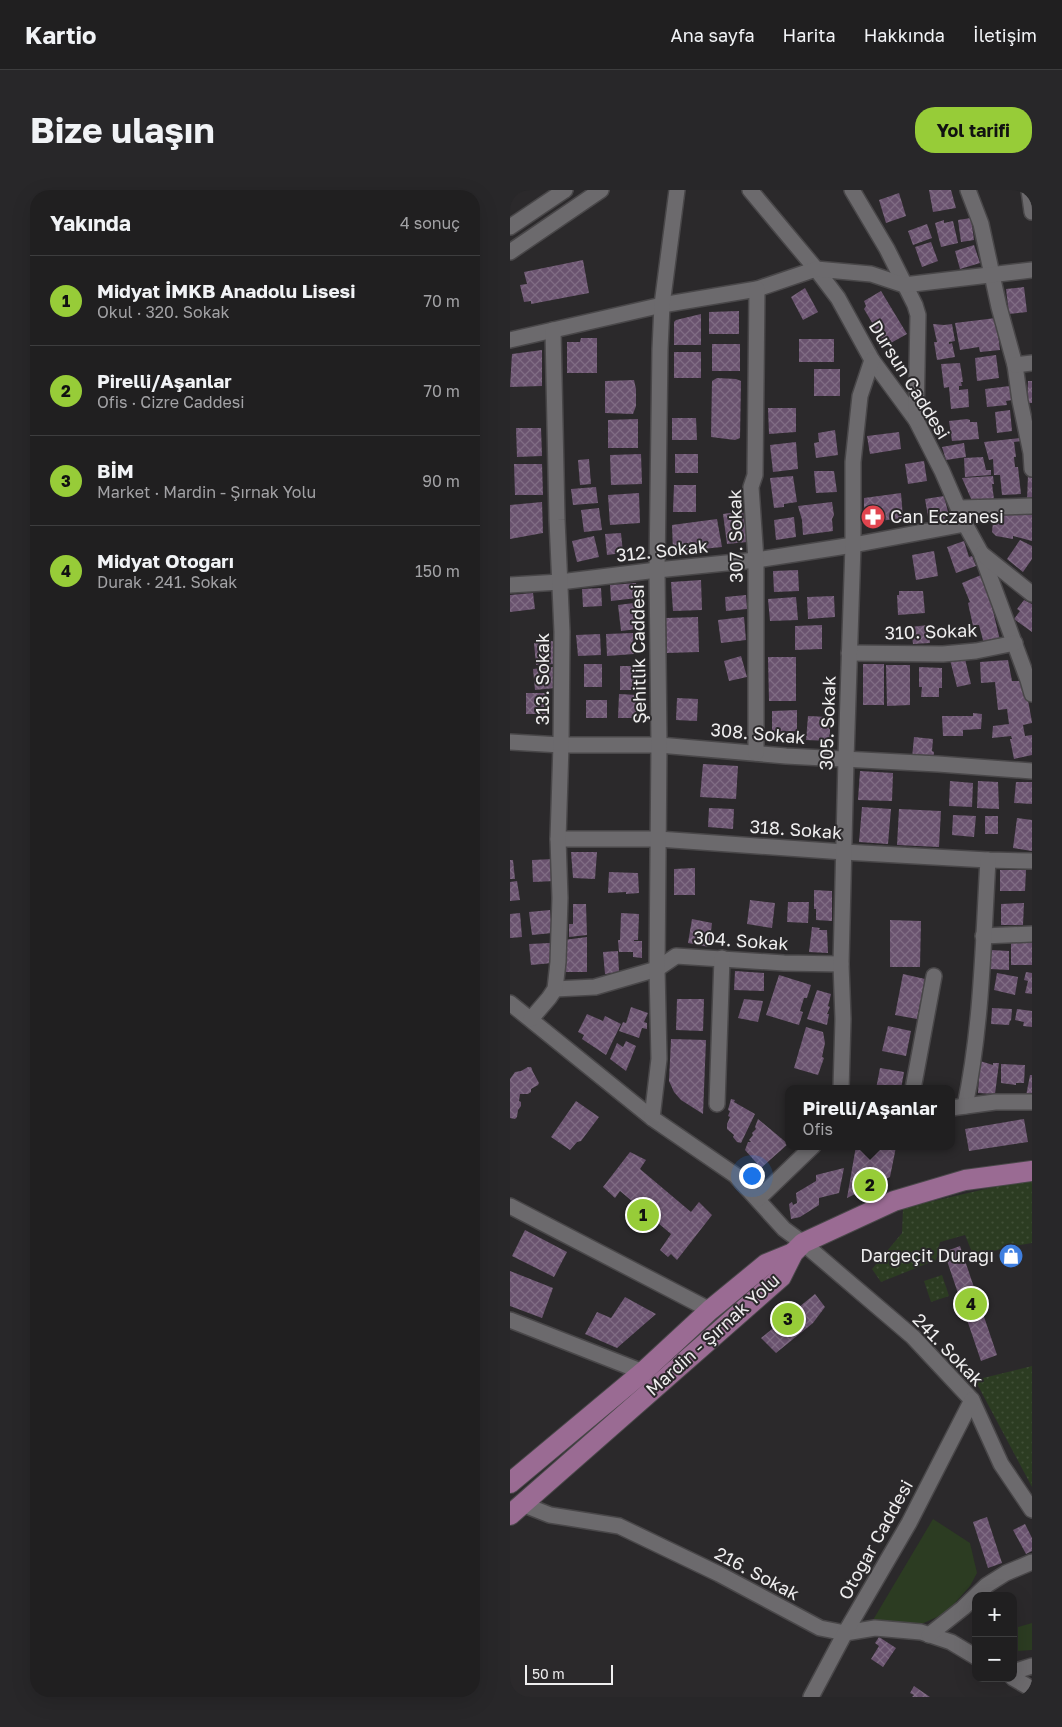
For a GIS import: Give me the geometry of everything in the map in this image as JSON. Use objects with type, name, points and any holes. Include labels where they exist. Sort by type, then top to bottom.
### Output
[{"type":"main road","points":[[798,1248],[894,1201],[965,1180],[1032,1171]]},
{"type":"main road","name":"Mardin - Şırnak Yolu","points":[[510,1483],[643,1372],[710,1310],[766,1264],[798,1248]]},
{"type":"main road","name":"Mardin - Şırnak Yolu","points":[[516,1510],[781,1277],[798,1248]]},
{"type":"street","points":[[510,227],[565,190]]},
{"type":"street","points":[[510,252],[601,190]]},
{"type":"street","name":"Şehitlik Caddesi","points":[[652,1118],[659,1059],[656,969],[659,745],[657,570],[660,349],[662,306],[678,190]]},
{"type":"street","name":"Dursun Caddesi","points":[[750,190],[838,298],[872,360],[916,420],[965,524],[981,552],[1032,694]]},
{"type":"street","points":[[852,190],[886,249],[915,305],[918,315],[916,420]]},
{"type":"street","points":[[968,190],[981,224],[1015,365],[1020,401],[1031,453],[1032,469]]},
{"type":"street","points":[[1029,190],[1032,212]]},
{"type":"street","points":[[510,340],[662,306],[757,289],[816,269],[871,274],[904,284],[1032,270]]},
{"type":"street","name":"307. Sokak","points":[[756,753],[756,560],[751,487],[755,475],[757,289]]},
{"type":"street","name":"313. Sokak","points":[[553,330],[562,632],[558,839],[560,898],[558,962],[555,989]]},
{"type":"street","name":"305. Sokak","points":[[841,1085],[843,1019],[841,964],[853,545],[853,462],[860,396],[872,360]]},
{"type":"street","points":[[1015,365],[1032,363]]},
{"type":"street","points":[[958,508],[1032,506]]},
{"type":"street","name":"312. Sokak","points":[[510,585],[560,582],[756,560],[853,545],[965,524]]},
{"type":"street","points":[[981,552],[1032,594]]},
{"type":"street","name":"310. Sokak","points":[[849,653],[943,654],[976,651],[1015,644]]},
{"type":"street","name":"308. Sokak","points":[[510,742],[561,745],[659,745],[1032,771]]},
{"type":"street","name":"318. Sokak","points":[[558,839],[658,839],[844,852],[1032,861]]},
{"type":"street","points":[[988,860],[977,1040],[958,1107],[995,1102],[1032,1102]]},
{"type":"street","points":[[983,936],[1032,934]]},
{"type":"street","name":"304. Sokak","points":[[555,989],[595,987],[656,969],[676,956],[784,963],[841,964]]},
{"type":"street","points":[[717,1104],[722,958]]},
{"type":"street","points":[[915,1085],[934,976]]},
{"type":"street","points":[[531,1019],[555,989]]},
{"type":"street","name":"241. Sokak","points":[[510,1003],[652,1118],[735,1175],[784,1229],[798,1248],[913,1337],[972,1400],[1001,1464],[1032,1510]]},
{"type":"street","points":[[758,1199],[809,1150]]},
{"type":"street","points":[[510,1206],[710,1310]]},
{"type":"street","points":[[510,1320],[643,1372]]},
{"type":"street","name":"Otogar Caddesi","points":[[811,1697],[845,1633],[909,1523],[972,1400]]},
{"type":"street","name":"216. Sokak","points":[[516,1510],[619,1526],[719,1574],[820,1628],[845,1633],[875,1628],[921,1632],[951,1642],[972,1654]]},
{"type":"street","points":[[929,1635],[963,1608],[987,1585],[1006,1573],[1032,1562]]},
{"type":"street","points":[[1017,1671],[1032,1666]]},
{"type":"street","points":[[1017,1680],[1032,1689]]},
{"type":"green space","points":[[1032,1180],[1032,1243],[1004,1248],[974,1257],[965,1235],[940,1242],[936,1260],[881,1282],[872,1269],[902,1233],[903,1208],[1020,1181]]},
{"type":"green space","points":[[942,1275],[949,1296],[931,1302],[924,1281]]},
{"type":"green space","points":[[1032,1366],[1032,1487],[975,1380]]},
{"type":"green space","points":[[933,1519],[970,1543],[977,1573],[970,1586],[946,1613],[917,1626],[870,1625]]},
{"type":"green space","points":[[1032,1623],[1032,1650],[1018,1651],[1018,1627]]},
{"type":"building","points":[[929,190],[951,190],[956,208],[933,212]]},
{"type":"building","points":[[899,193],[906,216],[886,223],[879,200]]},
{"type":"building","points":[[971,218],[974,240],[961,242],[958,220]]},
{"type":"building","points":[[944,220],[944,223],[953,221],[958,243],[941,247],[935,223]]},
{"type":"building","points":[[927,224],[932,238],[913,245],[908,231]]},
{"type":"building","points":[[931,242],[938,261],[922,267],[915,247]]},
{"type":"building","points":[[974,245],[980,263],[960,269],[955,251]]},
{"type":"building","points":[[583,260],[589,293],[531,304],[531,301],[524,302],[520,285],[527,284],[524,272]]},
{"type":"building","points":[[1024,287],[1027,312],[1009,314],[1006,289]]},
{"type":"building","points":[[805,288],[818,312],[803,320],[791,297]]},
{"type":"building","points":[[881,291],[907,334],[889,344],[888,341],[883,341],[864,309],[866,306],[864,301]]},
{"type":"building","points":[[739,311],[739,334],[709,334],[709,312]]},
{"type":"building","points":[[701,314],[701,345],[674,345],[674,322]]},
{"type":"building","points":[[996,318],[1000,350],[980,352],[979,347],[960,350],[955,323]]},
{"type":"building","points":[[933,324],[952,324],[955,341],[949,342],[949,344],[952,343],[955,357],[937,360],[934,342],[937,342]]},
{"type":"building","points":[[581,338],[597,338],[597,373],[567,373],[567,342],[580,342]]},
{"type":"building","points":[[799,339],[834,339],[834,362],[799,362]]},
{"type":"building","points":[[712,344],[740,344],[740,371],[712,371]]},
{"type":"building","points":[[542,350],[542,386],[510,387],[512,354]]},
{"type":"building","points":[[674,352],[701,352],[701,378],[674,378]]},
{"type":"building","points":[[996,355],[999,378],[977,381],[975,358]]},
{"type":"building","points":[[960,363],[963,382],[961,382],[962,386],[959,386],[959,390],[968,389],[969,407],[951,409],[949,387],[944,388],[941,364]]},
{"type":"building","points":[[814,369],[840,369],[840,396],[814,396]]},
{"type":"building","points":[[717,378],[741,381],[740,438],[735,440],[711,437],[712,381]]},
{"type":"building","points":[[634,380],[636,406],[633,414],[605,413],[605,381]]},
{"type":"building","points":[[1028,381],[1032,381],[1032,403],[1027,403]]},
{"type":"building","points":[[1010,386],[1012,400],[1006,401],[1007,405],[987,407],[985,389]]},
{"type":"building","points":[[768,408],[796,408],[796,432],[769,434]]},
{"type":"building","points":[[1010,410],[1012,431],[997,433],[995,412]]},
{"type":"building","points":[[672,418],[696,418],[697,440],[672,440]]},
{"type":"building","points":[[638,419],[638,448],[608,448],[608,420]]},
{"type":"building","points":[[967,419],[970,422],[977,422],[979,439],[952,441],[949,421]]},
{"type":"building","points":[[516,428],[541,428],[542,456],[517,457]]},
{"type":"building","points":[[835,430],[838,455],[816,458],[814,443],[819,442],[818,433]]},
{"type":"building","points":[[899,432],[901,449],[870,454],[867,436]]},
{"type":"building","points":[[1021,438],[1021,441],[1014,442],[1016,457],[1014,457],[1015,467],[1018,467],[1021,494],[1002,495],[1000,475],[994,475],[993,459],[989,460],[984,442]]},
{"type":"building","points":[[796,442],[798,469],[773,472],[770,445]]},
{"type":"building","points":[[964,443],[966,457],[946,460],[942,447]]},
{"type":"building","points":[[641,454],[642,484],[611,485],[610,455]]},
{"type":"building","points":[[675,454],[698,454],[698,473],[675,473]]},
{"type":"building","points":[[983,457],[986,470],[991,470],[991,475],[965,477],[964,458]]},
{"type":"building","points":[[589,459],[591,484],[580,485],[578,460]]},
{"type":"building","points":[[924,461],[927,481],[908,484],[905,464]]},
{"type":"building","points":[[514,464],[542,464],[543,495],[515,495]]},
{"type":"building","points":[[814,471],[834,471],[837,492],[816,493]]},
{"type":"building","points":[[1028,474],[1032,474],[1032,501],[1027,501]]},
{"type":"building","points":[[793,476],[797,502],[784,504],[784,507],[774,508],[770,478]]},
{"type":"building","points":[[993,476],[994,499],[972,501],[962,478]]},
{"type":"building","points":[[674,485],[696,485],[696,512],[673,512]]},
{"type":"building","points":[[596,487],[598,503],[573,505],[571,489]]},
{"type":"building","points":[[639,493],[640,523],[610,525],[608,495]]},
{"type":"building","points":[[901,493],[903,518],[864,523],[864,498]]},
{"type":"building","points":[[944,496],[950,520],[929,522],[925,499]]},
{"type":"building","points":[[542,502],[543,533],[510,539],[510,505]]},
{"type":"building","points":[[832,502],[834,515],[832,519],[833,531],[803,535],[802,520],[798,506]]},
{"type":"building","points":[[599,508],[602,530],[584,532],[581,510]]},
{"type":"building","points":[[743,511],[747,542],[727,544],[723,514]]},
{"type":"building","points":[[994,511],[1032,513],[1032,541],[1013,536],[1013,539],[996,536],[992,532]]},
{"type":"building","points":[[794,517],[796,537],[776,540],[774,520]]},
{"type":"building","points":[[717,519],[722,547],[673,552],[672,525]]},
{"type":"building","points":[[621,533],[623,553],[607,555],[605,534]]},
{"type":"building","points":[[594,536],[599,557],[577,562],[572,541]]},
{"type":"building","points":[[1020,540],[1032,546],[1032,559],[1023,572],[1007,559]]},
{"type":"building","points":[[964,541],[969,557],[972,556],[976,566],[956,573],[947,547]]},
{"type":"building","points":[[934,551],[938,576],[916,580],[912,555]]},
{"type":"building","points":[[798,570],[799,591],[774,592],[773,571]]},
{"type":"building","points":[[981,575],[989,594],[1000,640],[984,644],[979,625],[973,626],[968,603],[970,602],[962,583]]},
{"type":"building","points":[[701,580],[702,610],[673,611],[671,582]]},
{"type":"building","points":[[636,583],[637,598],[611,601],[610,585]]},
{"type":"building","points":[[601,588],[602,606],[583,607],[582,589]]},
{"type":"building","points":[[899,591],[923,591],[925,613],[898,615],[897,595],[899,595]]},
{"type":"building","points":[[533,593],[535,609],[510,612],[510,595]]},
{"type":"building","points":[[746,595],[747,609],[726,611],[725,597]]},
{"type":"building","points":[[834,596],[835,617],[808,619],[807,597]]},
{"type":"building","points":[[796,597],[798,620],[770,621],[768,599]]},
{"type":"building","points":[[1024,600],[1032,604],[1032,632],[1014,619],[1020,611],[1017,609]]},
{"type":"building","points":[[634,603],[637,629],[621,631],[618,605]]},
{"type":"building","points":[[698,617],[699,652],[667,653],[666,618]]},
{"type":"building","points":[[744,617],[746,640],[721,643],[718,620]]},
{"type":"building","points":[[822,625],[822,649],[795,650],[795,626]]},
{"type":"building","points":[[928,625],[930,643],[913,644],[911,627]]},
{"type":"building","points":[[633,633],[634,654],[607,656],[606,634]]},
{"type":"building","points":[[600,634],[601,655],[578,656],[576,635]]},
{"type":"building","points":[[553,641],[555,664],[536,665],[534,643]]},
{"type":"building","points":[[741,656],[747,677],[729,681],[724,661]]},
{"type":"building","points":[[768,657],[796,657],[796,701],[769,701]]},
{"type":"building","points":[[965,659],[971,684],[957,687],[950,660]]},
{"type":"building","points":[[1008,660],[1012,681],[1022,681],[1032,722],[1023,725],[1025,736],[1032,735],[1032,755],[1014,759],[1011,736],[992,738],[993,726],[1009,724],[1007,709],[998,710],[995,682],[981,683],[980,662]]},
{"type":"building","points":[[584,664],[602,664],[602,687],[584,687]]},
{"type":"building","points":[[863,664],[884,664],[884,705],[863,705]]},
{"type":"building","points":[[886,665],[910,665],[910,705],[887,706]]},
{"type":"building","points":[[620,666],[636,666],[637,690],[620,690]]},
{"type":"building","points":[[553,667],[555,688],[535,690],[533,669]]},
{"type":"building","points":[[919,667],[942,668],[942,688],[939,688],[939,697],[921,697],[922,687],[919,687]]},
{"type":"building","points":[[526,693],[549,693],[548,714],[526,714]]},
{"type":"building","points":[[619,694],[637,695],[636,718],[618,718]]},
{"type":"building","points":[[677,698],[698,699],[697,721],[676,720]]},
{"type":"building","points":[[586,700],[607,700],[607,718],[586,718]]},
{"type":"building","points":[[797,710],[797,731],[772,732],[772,711]]},
{"type":"building","points":[[973,713],[982,714],[981,729],[963,730],[963,736],[943,736],[942,716],[973,716]]},
{"type":"building","points":[[808,716],[829,717],[830,741],[806,740]]},
{"type":"building","points":[[914,737],[933,739],[933,759],[912,758]]},
{"type":"building","points":[[703,764],[738,766],[736,799],[700,797]]},
{"type":"building","points":[[860,771],[893,773],[892,801],[858,800]]},
{"type":"building","points":[[950,781],[973,783],[972,807],[949,806]]},
{"type":"building","points":[[978,781],[998,782],[999,809],[977,808]]},
{"type":"building","points":[[1016,782],[1032,782],[1032,804],[1014,803]]},
{"type":"building","points":[[862,807],[891,809],[888,844],[859,842]]},
{"type":"building","points":[[709,808],[734,809],[733,829],[708,827]]},
{"type":"building","points":[[899,809],[941,811],[939,847],[897,845]]},
{"type":"building","points":[[953,815],[976,816],[974,837],[952,835]]},
{"type":"building","points":[[985,816],[998,816],[998,834],[985,834]]},
{"type":"building","points":[[1017,818],[1032,820],[1032,851],[1013,848]]},
{"type":"building","points":[[571,852],[597,852],[595,879],[573,878]]},
{"type":"building","points":[[554,859],[555,881],[533,882],[532,860]]},
{"type":"building","points":[[510,860],[513,860],[515,879],[510,879]]},
{"type":"building","points":[[695,868],[695,895],[674,895],[674,869]]},
{"type":"building","points":[[1000,870],[1026,870],[1025,891],[1000,891]]},
{"type":"building","points":[[609,872],[638,873],[639,893],[608,893]]},
{"type":"building","points":[[517,881],[520,900],[510,901],[510,882]]},
{"type":"building","points":[[814,890],[832,891],[832,921],[816,920]]},
{"type":"building","points":[[750,900],[775,903],[772,928],[747,924]]},
{"type":"building","points":[[788,902],[809,902],[808,923],[787,922]]},
{"type":"building","points":[[1024,903],[1023,925],[1001,925],[1001,904]]},
{"type":"building","points":[[573,904],[586,904],[587,935],[569,937],[569,924],[573,924]]},
{"type":"building","points":[[550,910],[552,933],[532,935],[529,912]]},
{"type":"building","points":[[520,913],[522,937],[510,938],[510,914]]},
{"type":"building","points":[[621,913],[639,914],[638,940],[634,941],[642,941],[642,958],[633,957],[633,952],[619,952],[618,940],[620,940]]},
{"type":"building","points":[[692,919],[712,923],[709,947],[688,943]]},
{"type":"building","points":[[890,920],[921,921],[920,967],[890,967]]},
{"type":"building","points":[[812,927],[820,928],[819,930],[827,930],[828,953],[809,952]]},
{"type":"building","points":[[587,937],[587,972],[563,972],[564,940]]},
{"type":"building","points":[[1011,938],[1032,939],[1032,965],[1011,965]]},
{"type":"building","points":[[550,943],[552,963],[531,965],[529,944]]},
{"type":"building","points":[[991,950],[1009,951],[1009,970],[990,969]]},
{"type":"building","points":[[618,951],[619,972],[605,974],[603,952]]},
{"type":"building","points":[[735,971],[764,973],[764,991],[734,990]]},
{"type":"building","points":[[1026,972],[1032,973],[1032,994],[1025,993],[1028,981],[1024,980]]},
{"type":"building","points":[[997,973],[1018,977],[1015,995],[994,990]]},
{"type":"building","points":[[903,974],[925,979],[917,1019],[895,1015]]},
{"type":"building","points":[[779,975],[811,985],[800,1011],[803,1012],[799,1025],[766,1015]]},
{"type":"building","points":[[817,990],[831,994],[827,1025],[807,1019]]},
{"type":"building","points":[[677,999],[704,999],[703,1031],[676,1030]]},
{"type":"building","points":[[744,999],[763,1001],[758,1022],[738,1018]]},
{"type":"building","points":[[631,1007],[648,1013],[644,1022],[647,1023],[647,1029],[642,1028],[639,1038],[619,1031],[623,1022],[626,1023]]},
{"type":"building","points":[[992,1008],[1012,1009],[1009,1025],[991,1024]]},
{"type":"building","points":[[1017,1009],[1032,1011],[1032,1027],[1023,1026],[1024,1022],[1015,1020]]},
{"type":"building","points":[[587,1014],[603,1021],[605,1016],[621,1024],[606,1055],[582,1039],[584,1035],[578,1032]]},
{"type":"building","points":[[888,1026],[911,1031],[906,1056],[882,1051]]},
{"type":"building","points":[[806,1027],[823,1032],[825,1043],[822,1057],[824,1058],[818,1075],[794,1068]]},
{"type":"building","points":[[671,1039],[706,1040],[703,1114],[681,1100],[674,1092],[669,1081]]},
{"type":"building","points":[[626,1041],[636,1046],[626,1071],[610,1059],[617,1043],[623,1047]]},
{"type":"building","points":[[980,1061],[993,1065],[993,1063],[999,1063],[995,1094],[978,1093]]},
{"type":"building","points":[[1001,1064],[1025,1065],[1024,1083],[1016,1083],[1016,1085],[1001,1083]]},
{"type":"building","points":[[531,1067],[539,1083],[528,1094],[520,1094],[519,1101],[521,1106],[517,1117],[515,1119],[510,1118],[510,1079],[515,1072]]},
{"type":"building","points":[[880,1068],[904,1072],[902,1085],[877,1085]]},
{"type":"building","points":[[1030,1075],[1032,1075],[1032,1096],[1026,1096]]},
{"type":"building","points":[[731,1099],[755,1114],[741,1143],[737,1142],[733,1137],[734,1135],[727,1129],[730,1117],[728,1116],[730,1111],[728,1110]]},
{"type":"building","points":[[576,1101],[599,1117],[581,1141],[577,1142],[570,1150],[551,1137]]},
{"type":"building","points":[[758,1119],[785,1142],[785,1147],[761,1168],[745,1150],[748,1142],[751,1142],[749,1140],[756,1129]]},
{"type":"building","points":[[1024,1119],[1028,1142],[969,1151],[965,1129]]},
{"type":"building","points":[[855,1150],[895,1150],[890,1177],[847,1198]]},
{"type":"building","points":[[630,1152],[646,1160],[640,1169],[691,1212],[699,1202],[712,1215],[677,1260],[671,1254],[668,1257],[660,1250],[671,1234],[620,1191],[615,1198],[603,1187]]},
{"type":"building","points":[[844,1168],[839,1193],[819,1198],[819,1205],[800,1217],[791,1219],[789,1204],[792,1202],[793,1205],[797,1203],[796,1193],[816,1181],[816,1175]]},
{"type":"building","points":[[525,1230],[567,1252],[554,1277],[512,1256]]},
{"type":"building","points":[[960,1246],[997,1355],[981,1361],[944,1252]]},
{"type":"building","points":[[1016,1246],[1019,1258],[1009,1260],[1006,1249]]},
{"type":"building","points":[[510,1271],[553,1288],[542,1318],[510,1306]]},
{"type":"building","points":[[815,1294],[825,1307],[813,1323],[776,1353],[761,1338]]},
{"type":"building","points":[[625,1297],[656,1314],[617,1348],[585,1334],[597,1312],[611,1318]]},
{"type":"building","points":[[987,1517],[1002,1563],[988,1568],[973,1522]]},
{"type":"building","points":[[1025,1524],[1032,1538],[1032,1551],[1026,1554],[1013,1530]]},
{"type":"building","points":[[879,1637],[896,1648],[883,1667],[871,1659],[879,1646],[875,1643]]},
{"type":"building","points":[[914,1686],[930,1697],[912,1697],[914,1695],[910,1693]]},
{"type":"place","name":"Can Eczanesi","points":[[873,517]]},
{"type":"place","name":"Pirelli/Aşanlar","points":[[870,1185]]},
{"type":"place","name":"Midyat İMKB Anadolu Lisesi","points":[[643,1215]]},
{"type":"place","name":"Dargeçit Durağı","points":[[1011,1256]]},
{"type":"place","name":"Midyat Otogarı","points":[[971,1304]]},
{"type":"place","name":"BİM","points":[[788,1319]]}]
